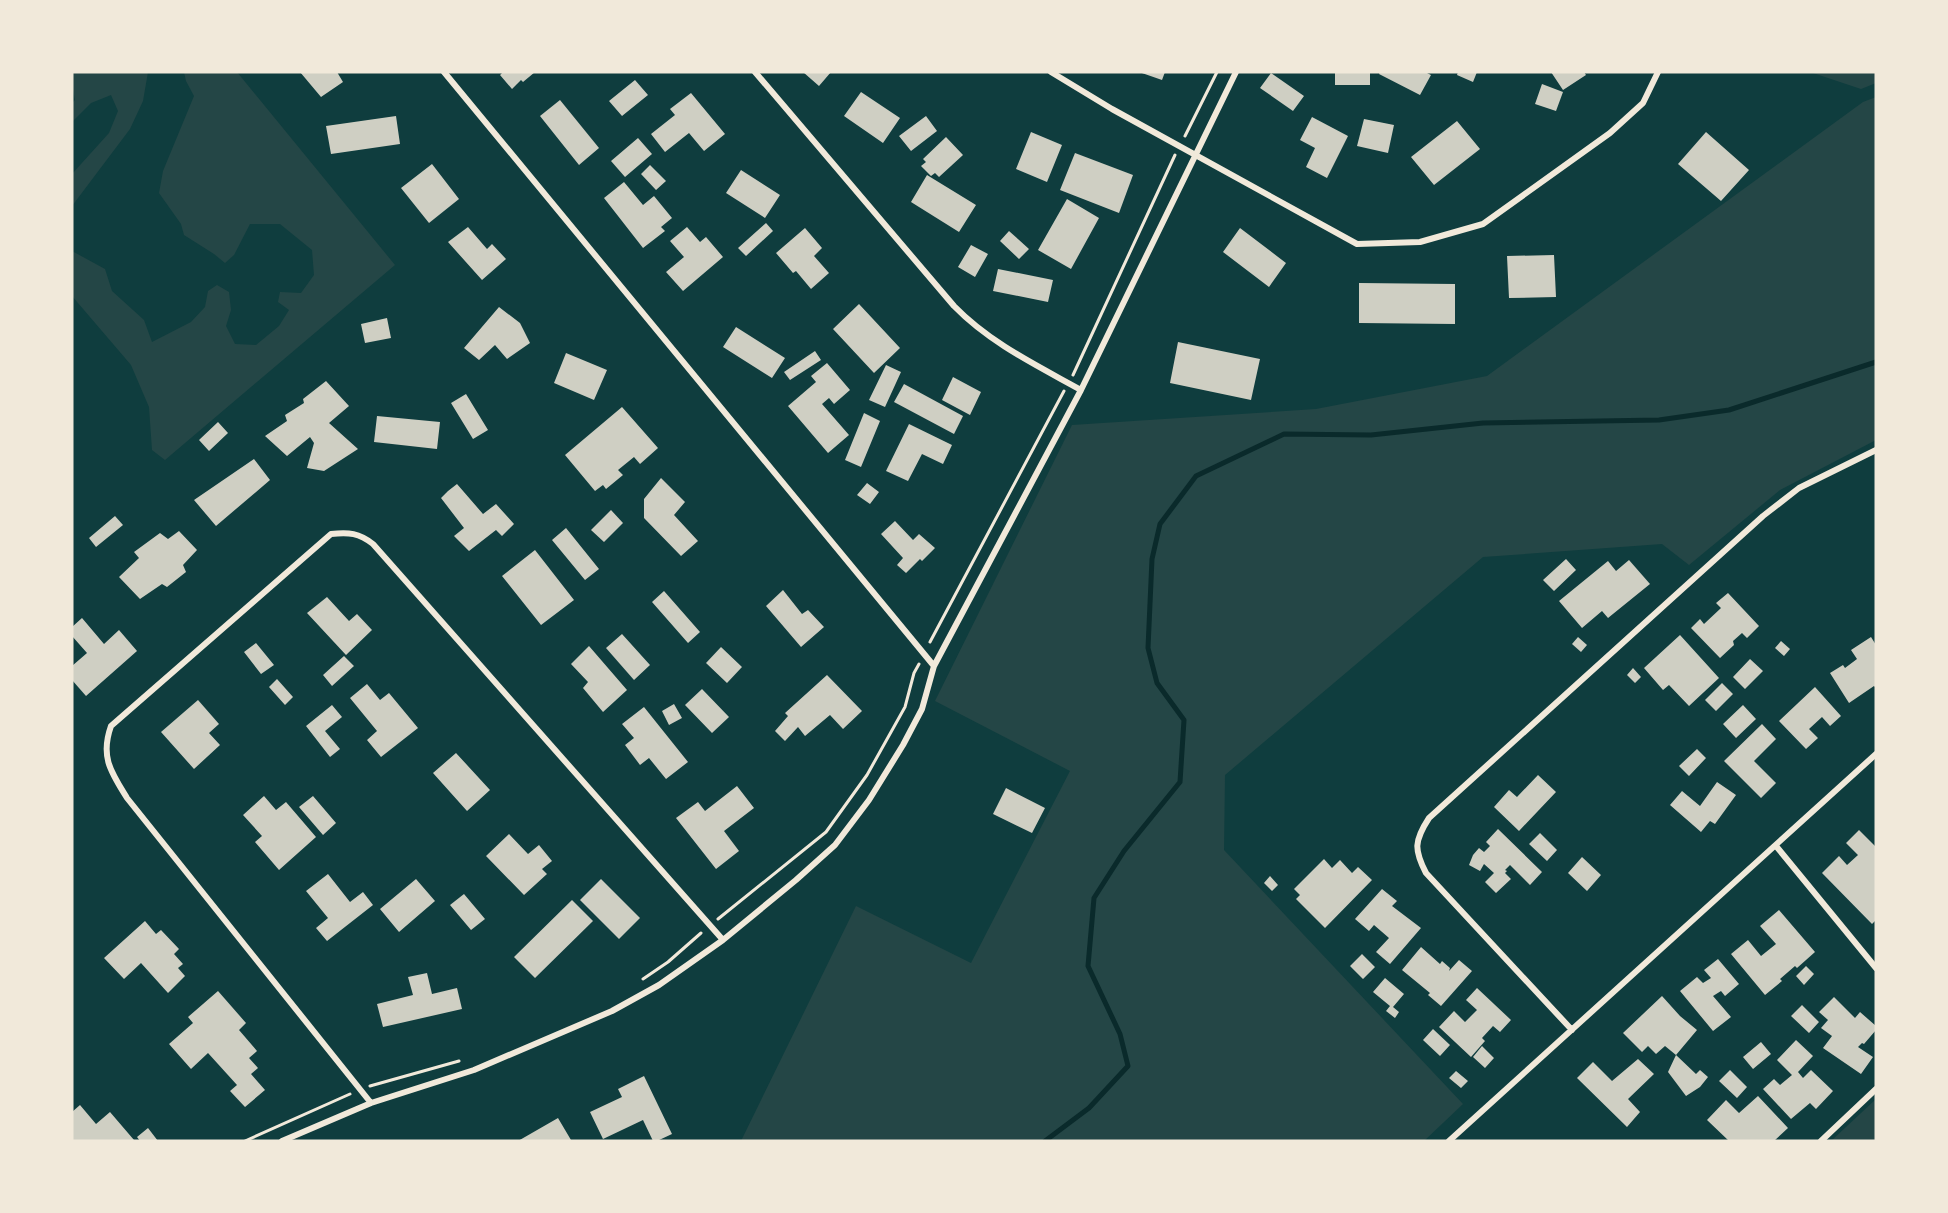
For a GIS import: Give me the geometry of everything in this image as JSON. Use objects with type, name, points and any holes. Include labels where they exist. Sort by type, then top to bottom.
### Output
[{"type":"street","points":[[444,72],[934,666]]},
{"type":"street","points":[[755,72],[970,323],[998,344],[1081,390]]},
{"type":"street","points":[[1051,72],[1112,109],[1357,244],[1420,242],[1483,224],[1610,133],[1643,103],[1658,72]]},
{"type":"street","points":[[282,1141],[371,1103],[474,1070],[612,1011],[659,985],[723,940],[796,880],[835,844],[869,800],[922,709],[934,666],[1081,390],[1236,72]]},
{"type":"street","points":[[1572,1030],[1426,873],[1416,844],[1420,832],[1429,818],[1763,516],[1800,488],[1876,450]]},
{"type":"street","points":[[371,1103],[127,798],[110,768],[106,742],[111,726],[331,534],[355,533],[373,544],[723,940]]},
{"type":"street","points":[[1449,1141],[1876,754]]},
{"type":"street","points":[[1776,846],[1876,968]]},
{"type":"street","points":[[1821,1141],[1876,1089]]},
{"type":"path","points":[[640,981],[668,962],[826,832],[867,775],[905,707],[915,673],[924,654],[1069,383],[1180,145],[1217,72]]},
{"type":"path","points":[[245,1141],[361,1089],[468,1058]]},
{"type":"shaded area","points":[[72,72],[148,72],[143,101],[130,129],[72,206],[72,174],[109,133],[118,111],[111,95],[91,103],[72,122],[72,103],[75,100]]},
{"type":"shaded area","points":[[184,72],[237,72],[395,265],[165,460],[152,450],[149,407],[131,365],[72,296],[72,251],[105,269],[112,291],[144,320],[152,342],[191,322],[205,307],[208,291],[217,285],[229,292],[231,310],[226,326],[235,344],[256,345],[279,326],[289,310],[278,302],[280,292],[301,293],[314,275],[312,250],[280,224],[250,224],[234,255],[225,263],[184,235],[181,224],[159,193],[163,171],[194,96]]},
{"type":"shaded area","points":[[1810,72],[1876,72],[1876,83],[1861,89]]},
{"type":"shaded area","points":[[1876,97],[1876,440],[1780,490],[1689,565],[1662,544],[1483,557],[1225,775],[1224,850],[1463,1104],[1424,1141],[741,1141],[856,906],[971,963],[1070,771],[935,701],[1072,425],[1316,409],[1487,376],[1863,102]]},
{"type":"shaded area","points":[[1876,1099],[1876,1141],[1831,1141]]},
{"type":"building","points":[[300,72],[337,72],[343,82],[321,97]]},
{"type":"building","points":[[503,72],[535,72],[523,82],[521,80],[512,89],[500,75]]},
{"type":"building","points":[[803,72],[831,72],[819,86]]},
{"type":"building","points":[[1139,72],[1165,72],[1162,80]]},
{"type":"building","points":[[1335,72],[1370,72],[1370,85],[1335,85]]},
{"type":"building","points":[[1380,72],[1425,72],[1431,75],[1420,95],[1379,74]]},
{"type":"building","points":[[1458,72],[1477,72],[1473,82],[1457,75]]},
{"type":"building","points":[[1551,72],[1584,72],[1586,75],[1563,90]]},
{"type":"building","points":[[1271,73],[1304,96],[1293,111],[1260,88]]},
{"type":"building","points":[[635,80],[648,95],[622,116],[609,101]]},
{"type":"building","points":[[1542,84],[1563,92],[1556,111],[1535,104]]},
{"type":"building","points":[[861,92],[900,118],[883,143],[844,116]]},
{"type":"building","points":[[691,93],[725,134],[704,151],[689,133],[665,152],[651,134],[675,115],[670,109]]},
{"type":"building","points":[[560,100],[599,148],[579,165],[540,116]]},
{"type":"building","points":[[396,116],[400,144],[331,154],[326,126]]},
{"type":"building","points":[[926,116],[937,131],[911,151],[899,136]]},
{"type":"building","points":[[1312,117],[1348,136],[1327,178],[1306,167],[1315,148],[1300,140]]},
{"type":"building","points":[[1364,119],[1394,125],[1388,153],[1357,146]]},
{"type":"building","points":[[1457,121],[1480,149],[1434,185],[1411,157]]},
{"type":"building","points":[[1031,132],[1062,145],[1047,182],[1016,169]]},
{"type":"building","points":[[1706,132],[1749,170],[1721,201],[1678,164]]},
{"type":"building","points":[[946,137],[963,155],[939,177],[935,173],[931,176],[921,166],[926,162],[923,159]]},
{"type":"building","points":[[638,138],[652,154],[625,177],[611,161]]},
{"type":"building","points":[[1075,153],[1133,175],[1119,213],[1060,190]]},
{"type":"building","points":[[432,164],[459,199],[429,223],[401,188]]},
{"type":"building","points":[[650,165],[666,181],[656,190],[641,174]]},
{"type":"building","points":[[741,170],[780,195],[765,218],[726,193]]},
{"type":"building","points":[[927,175],[976,205],[959,232],[911,202]]},
{"type":"building","points":[[624,182],[643,205],[654,196],[672,218],[661,227],[665,231],[643,248],[604,198]]},
{"type":"building","points":[[1067,199],[1099,218],[1071,269],[1038,250]]},
{"type":"building","points":[[766,223],[773,231],[746,256],[738,248]]},
{"type":"building","points":[[468,227],[487,249],[492,244],[506,259],[482,280],[448,242]]},
{"type":"building","points":[[687,227],[700,242],[706,237],[723,257],[683,291],[666,272],[684,257],[670,241]]},
{"type":"building","points":[[805,228],[822,248],[814,256],[829,273],[811,289],[776,253]]},
{"type":"building","points":[[1240,228],[1286,263],[1269,287],[1223,252]]},
{"type":"building","points":[[1009,231],[1029,249],[1019,259],[1000,241]]},
{"type":"building","points":[[971,245],[988,254],[975,277],[958,267]]},
{"type":"building","points":[[1554,255],[1556,297],[1509,298],[1507,256]]},
{"type":"building","points":[[998,269],[1053,280],[1048,302],[993,291]]},
{"type":"building","points":[[1359,283],[1455,284],[1455,324],[1359,323]]},
{"type":"building","points":[[859,304],[900,348],[874,373],[833,329]]},
{"type":"building","points":[[499,307],[520,323],[530,343],[507,359],[495,345],[479,360],[464,348]]},
{"type":"building","points":[[387,318],[391,338],[365,343],[361,324]]},
{"type":"building","points":[[736,327],[785,358],[772,378],[723,347]]},
{"type":"building","points":[[1178,342],[1260,359],[1251,400],[1170,383]]},
{"type":"building","points":[[815,351],[821,360],[790,380],[784,372]]},
{"type":"building","points":[[566,353],[607,370],[594,400],[554,383]]},
{"type":"building","points":[[827,363],[850,390],[834,404],[829,398],[822,404],[849,435],[828,453],[788,406],[816,382],[811,376]]},
{"type":"building","points":[[886,365],[901,372],[885,407],[869,400]]},
{"type":"building","points":[[953,377],[981,392],[970,415],[942,400]]},
{"type":"building","points":[[326,381],[349,406],[329,423],[358,449],[324,471],[307,468],[314,443],[310,437],[287,456],[265,436],[287,421],[285,415],[304,403],[303,399]]},
{"type":"building","points":[[904,384],[963,416],[954,434],[894,402]]},
{"type":"building","points":[[466,394],[488,430],[473,439],[451,403]]},
{"type":"building","points":[[622,407],[658,448],[640,464],[634,457],[618,470],[623,475],[606,489],[603,485],[595,491],[565,455]]},
{"type":"building","points":[[864,413],[880,421],[861,467],[845,460]]},
{"type":"building","points":[[377,416],[440,422],[437,449],[374,442]]},
{"type":"building","points":[[218,422],[228,433],[209,451],[199,440]]},
{"type":"building","points":[[909,424],[952,445],[943,464],[922,454],[908,481],[886,471]]},
{"type":"building","points":[[254,459],[270,480],[216,526],[194,500]]},
{"type":"building","points":[[661,478],[685,502],[674,515],[698,541],[681,556],[644,518],[644,499]]},
{"type":"building","points":[[867,483],[879,492],[870,504],[857,495]]},
{"type":"building","points":[[457,484],[483,514],[496,504],[514,524],[502,536],[496,530],[469,551],[454,536],[464,528],[441,498]]},
{"type":"building","points":[[611,510],[623,523],[604,542],[591,530]]},
{"type":"building","points":[[115,516],[123,525],[96,547],[89,538]]},
{"type":"building","points":[[895,521],[913,540],[919,534],[935,548],[906,573],[897,565],[903,558],[881,534]]},
{"type":"building","points":[[566,528],[599,569],[585,580],[552,540]]},
{"type":"building","points":[[179,531],[197,550],[183,565],[186,572],[167,587],[162,584],[140,599],[119,577],[139,558],[134,552],[160,533],[168,539]]},
{"type":"building","points":[[535,550],[574,600],[541,625],[502,576]]},
{"type":"building","points":[[1566,559],[1576,570],[1554,591],[1543,580]]},
{"type":"building","points":[[1629,560],[1650,584],[1608,618],[1602,611],[1582,628],[1559,601],[1608,561],[1616,571]]},
{"type":"building","points":[[783,590],[802,614],[808,610],[824,627],[801,647],[766,606]]},
{"type":"building","points":[[664,591],[700,632],[688,643],[652,602]]},
{"type":"building","points":[[1728,593],[1759,626],[1747,638],[1742,633],[1733,641],[1734,645],[1720,658],[1691,628],[1700,619],[1704,624],[1721,608],[1716,603]]},
{"type":"building","points":[[327,597],[349,621],[357,614],[372,630],[346,655],[307,613]]},
{"type":"building","points":[[82,618],[104,644],[119,630],[137,651],[86,696],[72,680],[72,666],[87,653],[72,636],[72,627]]},
{"type":"building","points":[[622,634],[650,665],[634,680],[606,648]]},
{"type":"building","points":[[1680,635],[1719,678],[1689,706],[1669,685],[1663,690],[1644,668]]},
{"type":"building","points":[[1578,637],[1587,645],[1581,652],[1572,644]]},
{"type":"building","points":[[1871,637],[1876,645],[1876,688],[1874,686],[1849,703],[1830,673],[1843,665],[1845,668],[1857,659],[1851,650]]},
{"type":"building","points":[[1781,641],[1790,649],[1784,656],[1775,648]]},
{"type":"building","points":[[256,643],[274,665],[261,674],[244,652]]},
{"type":"building","points":[[589,646],[627,690],[603,712],[583,688],[588,682],[571,664]]},
{"type":"building","points":[[721,647],[742,667],[727,683],[706,663]]},
{"type":"building","points":[[344,656],[354,666],[332,686],[323,675]]},
{"type":"building","points":[[1750,659],[1763,671],[1745,689],[1733,677]]},
{"type":"building","points":[[1633,668],[1641,677],[1635,683],[1627,675]]},
{"type":"building","points":[[827,675],[862,711],[843,729],[830,715],[805,736],[798,727],[785,741],[775,731],[788,716],[785,713]]},
{"type":"building","points":[[277,679],[293,697],[285,705],[269,687]]},
{"type":"building","points":[[1722,683],[1733,694],[1716,711],[1705,700]]},
{"type":"building","points":[[367,684],[380,700],[389,693],[418,728],[381,757],[367,740],[377,731],[350,698]]},
{"type":"building","points":[[1815,687],[1841,716],[1830,726],[1822,717],[1809,729],[1818,738],[1806,749],[1779,721]]},
{"type":"building","points":[[702,689],[729,717],[712,733],[685,705]]},
{"type":"building","points":[[198,700],[219,724],[209,733],[220,745],[194,769],[161,732]]},
{"type":"building","points":[[674,704],[682,718],[669,725],[662,711]]},
{"type":"building","points":[[332,705],[342,717],[325,731],[340,749],[330,757],[306,726]]},
{"type":"building","points":[[1743,705],[1756,719],[1736,738],[1723,724]]},
{"type":"building","points":[[644,707],[688,762],[666,779],[649,758],[640,765],[625,745],[634,738],[622,724]]},
{"type":"building","points":[[1762,724],[1776,739],[1754,761],[1776,783],[1761,798],[1724,761]]},
{"type":"building","points":[[1697,749],[1706,758],[1689,776],[1679,766]]},
{"type":"building","points":[[456,753],[490,790],[467,811],[433,773]]},
{"type":"building","points":[[1538,775],[1556,792],[1519,831],[1494,807],[1509,790],[1517,797]]},
{"type":"building","points":[[1717,782],[1736,795],[1715,824],[1710,821],[1701,832],[1670,805],[1682,791],[1700,806]]},
{"type":"building","points":[[737,786],[754,808],[724,831],[739,851],[716,869],[676,818],[698,802],[705,811]]},
{"type":"building","points":[[1006,788],[1045,808],[1032,833],[993,814]]},
{"type":"building","points":[[264,796],[276,810],[286,802],[316,837],[279,870],[255,842],[262,836],[243,815]]},
{"type":"building","points":[[313,796],[336,823],[323,835],[299,807]]},
{"type":"building","points":[[1498,829],[1542,872],[1530,885],[1510,865],[1505,873],[1511,879],[1496,893],[1485,882],[1494,873],[1484,864],[1480,871],[1469,865],[1479,848],[1484,852],[1490,846],[1486,842]]},
{"type":"building","points":[[1859,830],[1876,847],[1876,920],[1872,924],[1822,873],[1839,856],[1847,865],[1858,855],[1846,843]]},
{"type":"building","points":[[1540,833],[1557,850],[1547,861],[1529,844]]},
{"type":"building","points":[[509,834],[528,854],[539,845],[552,861],[542,869],[547,874],[524,895],[486,856]]},
{"type":"building","points":[[1582,857],[1601,875],[1587,891],[1568,873]]},
{"type":"building","points":[[1324,859],[1332,868],[1340,860],[1352,873],[1358,867],[1372,880],[1325,928],[1296,899],[1300,895],[1294,889]]},
{"type":"building","points":[[328,874],[350,902],[363,892],[373,905],[327,941],[316,928],[328,918],[306,891]]},
{"type":"building","points":[[1270,876],[1278,885],[1272,891],[1264,883]]},
{"type":"building","points":[[416,879],[435,901],[399,932],[380,909]]},
{"type":"building","points":[[601,879],[640,918],[619,939],[580,900]]},
{"type":"building","points":[[1382,889],[1397,901],[1392,906],[1421,928],[1390,964],[1376,952],[1389,938],[1374,925],[1369,931],[1355,919]]},
{"type":"building","points":[[464,894],[485,919],[471,930],[450,905]]},
{"type":"building","points":[[572,900],[593,921],[535,978],[514,957]]},
{"type":"building","points":[[1779,910],[1815,952],[1797,968],[1795,966],[1765,995],[1731,954],[1748,940],[1761,956],[1776,944],[1760,926]]},
{"type":"building","points":[[145,921],[156,934],[161,930],[179,949],[174,954],[183,964],[178,968],[185,976],[168,993],[141,963],[124,979],[104,958]]},
{"type":"building","points":[[1421,947],[1440,964],[1442,961],[1450,968],[1449,971],[1459,960],[1472,971],[1441,1006],[1428,995],[1430,993],[1402,970]]},
{"type":"building","points":[[1362,954],[1375,967],[1363,979],[1350,966]]},
{"type":"building","points":[[1718,959],[1739,984],[1725,996],[1721,991],[1713,996],[1731,1017],[1713,1031],[1680,991],[1697,977],[1703,983],[1711,978],[1704,970]]},
{"type":"building","points":[[1806,966],[1814,974],[1804,985],[1796,976]]},
{"type":"building","points":[[427,973],[432,994],[457,988],[462,1009],[383,1027],[377,1004],[413,995],[408,977]]},
{"type":"building","points":[[1385,978],[1404,994],[1393,1007],[1399,1012],[1395,1018],[1386,1011],[1390,1006],[1373,992]]},
{"type":"building","points":[[1477,988],[1511,1020],[1500,1032],[1493,1026],[1482,1038],[1485,1041],[1471,1057],[1439,1027],[1454,1011],[1465,1022],[1477,1010],[1466,1000]]},
{"type":"building","points":[[218,991],[246,1023],[239,1030],[257,1051],[249,1058],[258,1068],[251,1074],[265,1090],[245,1107],[230,1091],[237,1085],[208,1053],[191,1069],[169,1044],[193,1023],[188,1017]]},
{"type":"building","points":[[1662,996],[1680,1016],[1697,1030],[1676,1055],[1665,1046],[1656,1054],[1648,1046],[1642,1052],[1623,1033]]},
{"type":"building","points":[[1834,997],[1855,1018],[1860,1012],[1876,1026],[1876,1030],[1864,1044],[1858,1047],[1873,1057],[1861,1074],[1823,1048],[1832,1036],[1821,1028],[1828,1020],[1819,1012]]},
{"type":"building","points":[[1802,1005],[1819,1022],[1809,1033],[1791,1016]]},
{"type":"building","points":[[1433,1029],[1450,1045],[1440,1056],[1423,1040]]},
{"type":"building","points":[[1796,1040],[1813,1056],[1798,1072],[1803,1078],[1811,1070],[1833,1091],[1816,1109],[1810,1103],[1791,1119],[1763,1089],[1774,1079],[1780,1085],[1792,1075],[1777,1060]]},
{"type":"building","points":[[1761,1042],[1771,1054],[1753,1069],[1743,1057]]},
{"type":"building","points":[[1482,1046],[1494,1058],[1485,1068],[1473,1057]]},
{"type":"building","points":[[1676,1055],[1696,1074],[1700,1070],[1708,1077],[1700,1087],[1686,1096],[1668,1072]]},
{"type":"building","points":[[1638,1059],[1654,1074],[1628,1099],[1640,1112],[1627,1127],[1577,1078],[1593,1062],[1612,1081]]},
{"type":"building","points":[[1730,1070],[1747,1087],[1737,1098],[1719,1081]]},
{"type":"building","points":[[1456,1071],[1468,1081],[1461,1088],[1449,1078]]},
{"type":"building","points":[[644,1076],[672,1134],[653,1141],[643,1120],[603,1139],[590,1112],[622,1097],[618,1089]]},
{"type":"building","points":[[1758,1096],[1788,1128],[1774,1141],[1729,1141],[1707,1120],[1726,1100],[1739,1113]]},
{"type":"building","points":[[80,1105],[96,1124],[110,1112],[134,1140],[72,1141],[72,1112]]},
{"type":"building","points":[[558,1118],[571,1140],[518,1141]]},
{"type":"building","points":[[148,1128],[158,1141],[140,1141],[137,1137]]},
{"type":"waterway","points":[[1045,1141],[1089,1108],[1128,1066],[1120,1034],[1088,966],[1094,898],[1124,851],[1180,782],[1184,720],[1157,683],[1148,648],[1152,559],[1160,524],[1196,476],[1284,434],[1371,435],[1483,423],[1659,420],[1729,410],[1876,362]]}]
